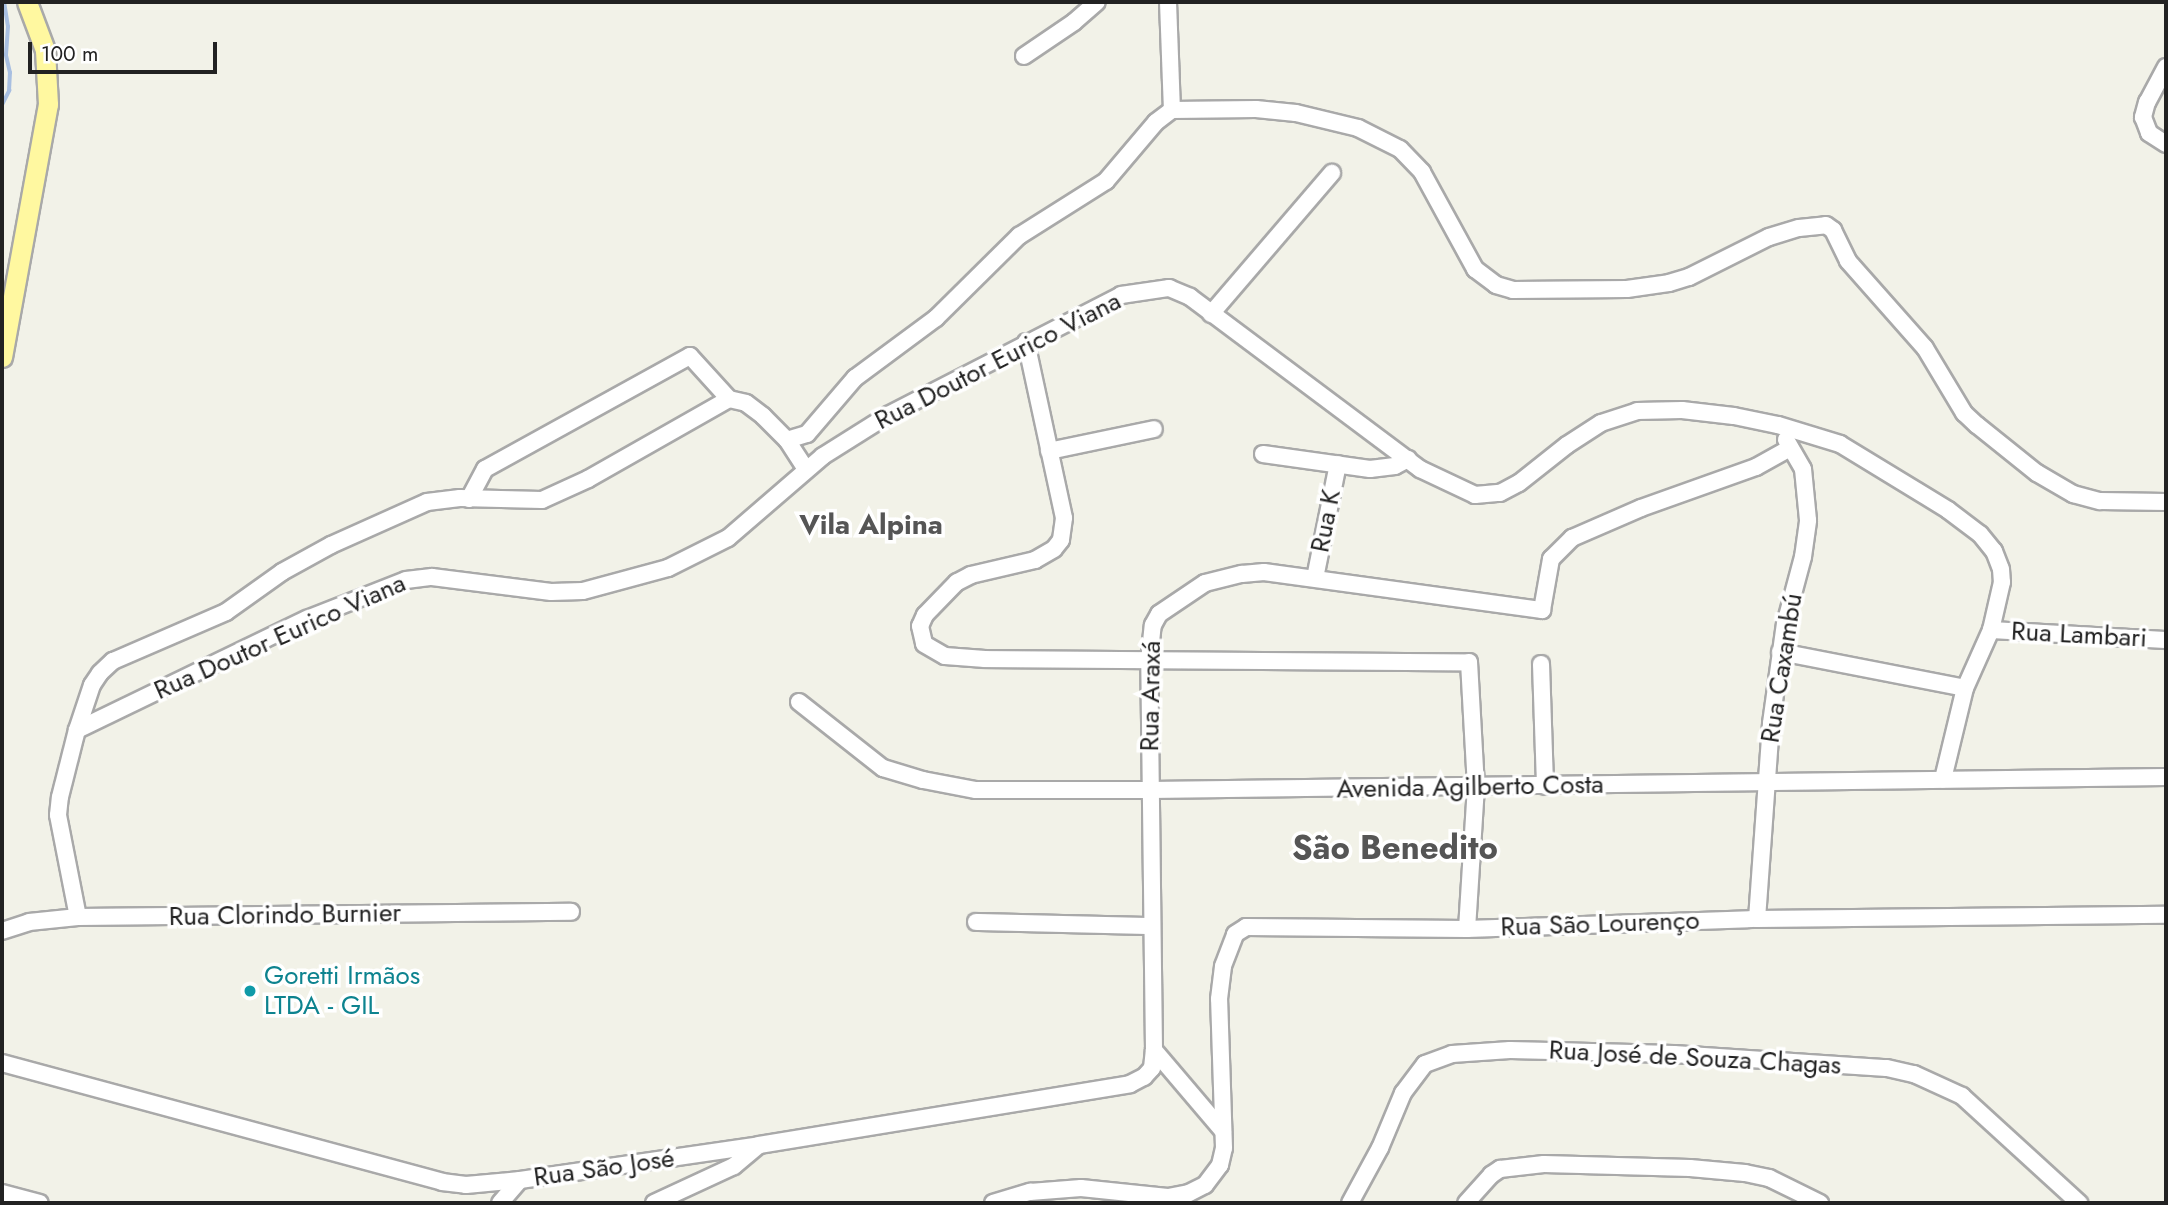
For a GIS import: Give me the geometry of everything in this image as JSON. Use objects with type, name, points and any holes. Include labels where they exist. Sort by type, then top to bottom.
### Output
[{"type":"main road","points":[[2,357],[48,104],[45,50],[27,2]]},
{"type":"street","points":[[1024,56],[1074,22],[1097,2]]},
{"type":"street","points":[[1168,2],[1172,110]]},
{"type":"street","points":[[2166,67],[2147,102],[2143,117],[2149,134],[2166,144]]},
{"type":"street","points":[[787,440],[807,434],[855,378],[936,318],[1019,236],[1100,186],[1156,122],[1172,110],[1296,113],[1358,128],[1400,149],[1422,173],[1475,270],[1496,285],[1513,290],[1627,289],[1670,284],[1769,237],[1799,228],[1826,225],[1833,230],[1848,261],[1924,348],[1964,413],[1977,425],[2037,473],[2073,494],[2100,501],[2166,502]]},
{"type":"street","points":[[1211,314],[1332,173]]},
{"type":"street","name":"Rua Doutor Eurico Viana","points":[[77,730],[307,620],[406,580],[432,578],[551,592],[608,586],[668,568],[728,538],[806,469],[888,415],[1121,295],[1169,288],[1190,297],[1430,475],[1475,495],[1488,496],[1519,483],[1566,445],[1601,423],[1637,411],[1682,410],[1778,425],[1840,444],[1948,510],[1980,534],[1994,551],[2001,569],[1991,630],[1965,688],[1942,779]]},
{"type":"street","points":[[1026,342],[1064,518],[1061,540],[1054,549],[1035,560],[971,575],[957,582],[925,615],[920,636],[928,648],[945,656],[1149,661],[1469,662],[1476,786],[1467,929]]},
{"type":"street","points":[[469,499],[485,469],[690,356],[729,399],[746,403],[787,440],[806,469]]},
{"type":"street","points":[[78,917],[58,814],[77,730],[92,685],[113,661],[226,611],[282,572],[427,502],[469,499],[542,500],[588,479],[729,399]]},
{"type":"street","name":"Rua Caxambú","points":[[1756,919],[1766,783],[1780,652],[1803,556],[1808,520],[1803,468],[1778,425]]},
{"type":"street","points":[[1049,451],[1154,429]]},
{"type":"street","points":[[807,434],[823,456]]},
{"type":"street","name":"Rua Araxá","points":[[1154,1051],[1150,926],[1149,661],[1153,625],[1159,614],[1205,583],[1264,572],[1542,610],[1551,559],[1572,538],[1641,508],[1755,467],[1790,448]]},
{"type":"street","points":[[1263,454],[1370,469],[1395,466],[1408,459]]},
{"type":"street","name":"Rua K","points":[[1315,578],[1338,464]]},
{"type":"street","name":"Rua Lambari","points":[[1991,630],[2166,640]]},
{"type":"street","points":[[1780,652],[1965,688]]},
{"type":"street","points":[[1541,664],[1545,786]]},
{"type":"street","name":"Avenida Agilberto Costa","points":[[799,702],[883,768],[923,780],[976,790],[1545,786],[2166,777]]},
{"type":"street","name":"Rua Clorindo Burnier","points":[[2,930],[29,922],[78,917],[571,912]]},
{"type":"street","name":"Rua São Lourenço","points":[[1223,1131],[1219,999],[1223,966],[1235,934],[1256,925],[1467,929],[1756,919],[2166,915]]},
{"type":"street","points":[[976,922],[1150,926]]},
{"type":"street","name":"Rua José de Souza Chagas","points":[[1350,1203],[1380,1148],[1403,1093],[1424,1064],[1452,1054],[1510,1050],[1687,1055],[1886,1068],[1914,1074],[1962,1097],[2079,1203]]},
{"type":"street","points":[[993,1203],[1030,1192],[1080,1188],[1168,1197],[1189,1193],[1205,1185],[1220,1165],[1224,1148],[1223,1131],[1154,1051]]},
{"type":"street","name":"Rua São José","points":[[2,1063],[442,1182],[484,1185],[759,1145],[1130,1084],[1144,1077],[1152,1068],[1154,1051]]},
{"type":"street","points":[[654,1203],[712,1179],[734,1166],[759,1145]]},
{"type":"street","points":[[1466,1203],[1491,1175],[1500,1169],[1544,1164],[1745,1172],[1788,1186],[1820,1203]]},
{"type":"street","points":[[500,1203],[520,1180]]},
{"type":"street","points":[[2,1193],[40,1203]]},
{"type":"waterway","points":[[2,105],[9,91],[10,73],[6,55],[8,27],[4,3]]},
{"type":"place","name":"Goretti Irmãos LTDA - GIL","points":[[250,991]]},
{"type":"district","name":"Vila Alpina","points":[[871,525]]},
{"type":"district","name":"São Benedito","points":[[1395,848]]}]
